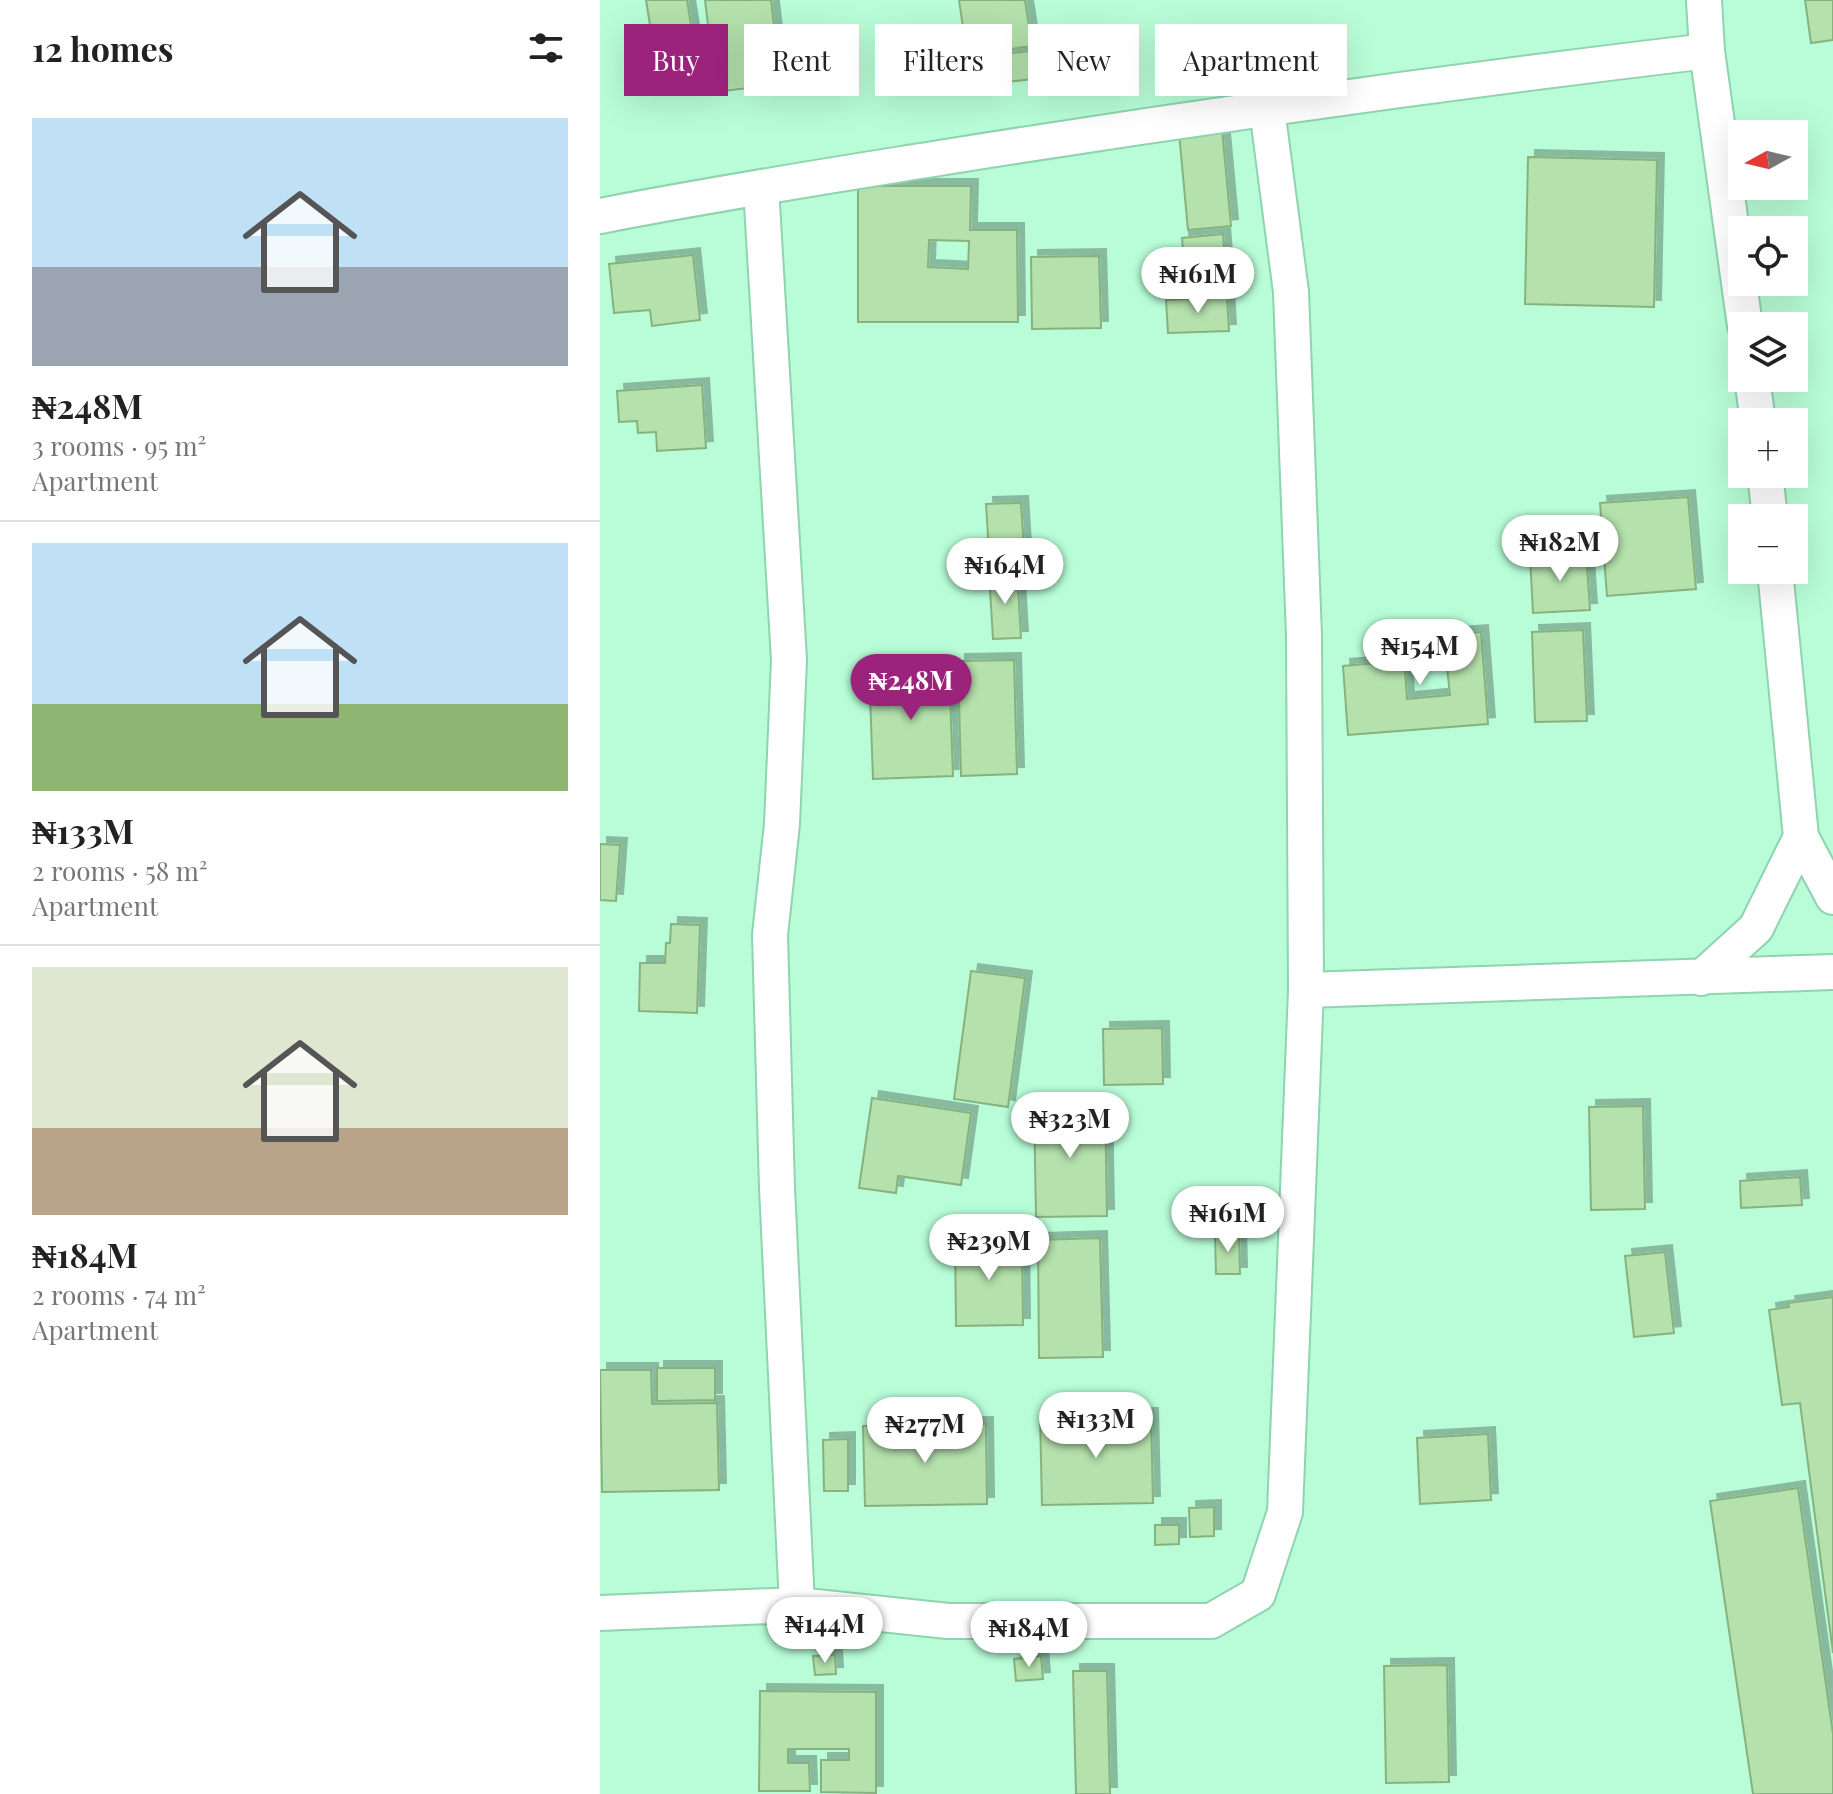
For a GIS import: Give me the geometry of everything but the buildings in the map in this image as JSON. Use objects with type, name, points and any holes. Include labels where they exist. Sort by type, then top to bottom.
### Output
[{"type":"street","points":[[1704,0],[1707,51],[1743,312]]},
{"type":"street","points":[[600,216],[1079,136],[1514,73],[1707,51]]},
{"type":"street","points":[[600,1613],[797,1605],[948,1621],[1211,1621],[1258,1594],[1285,1512],[1306,990],[1304,636],[1291,292],[1267,109]]},
{"type":"street","points":[[761,187],[789,660],[782,824],[770,935],[777,1188],[797,1605]]},
{"type":"street","points":[[1776,584],[1801,837],[1833,897]]},
{"type":"street","points":[[1701,978],[1756,928],[1801,837]]},
{"type":"street","points":[[1306,990],[1833,972]]}]
